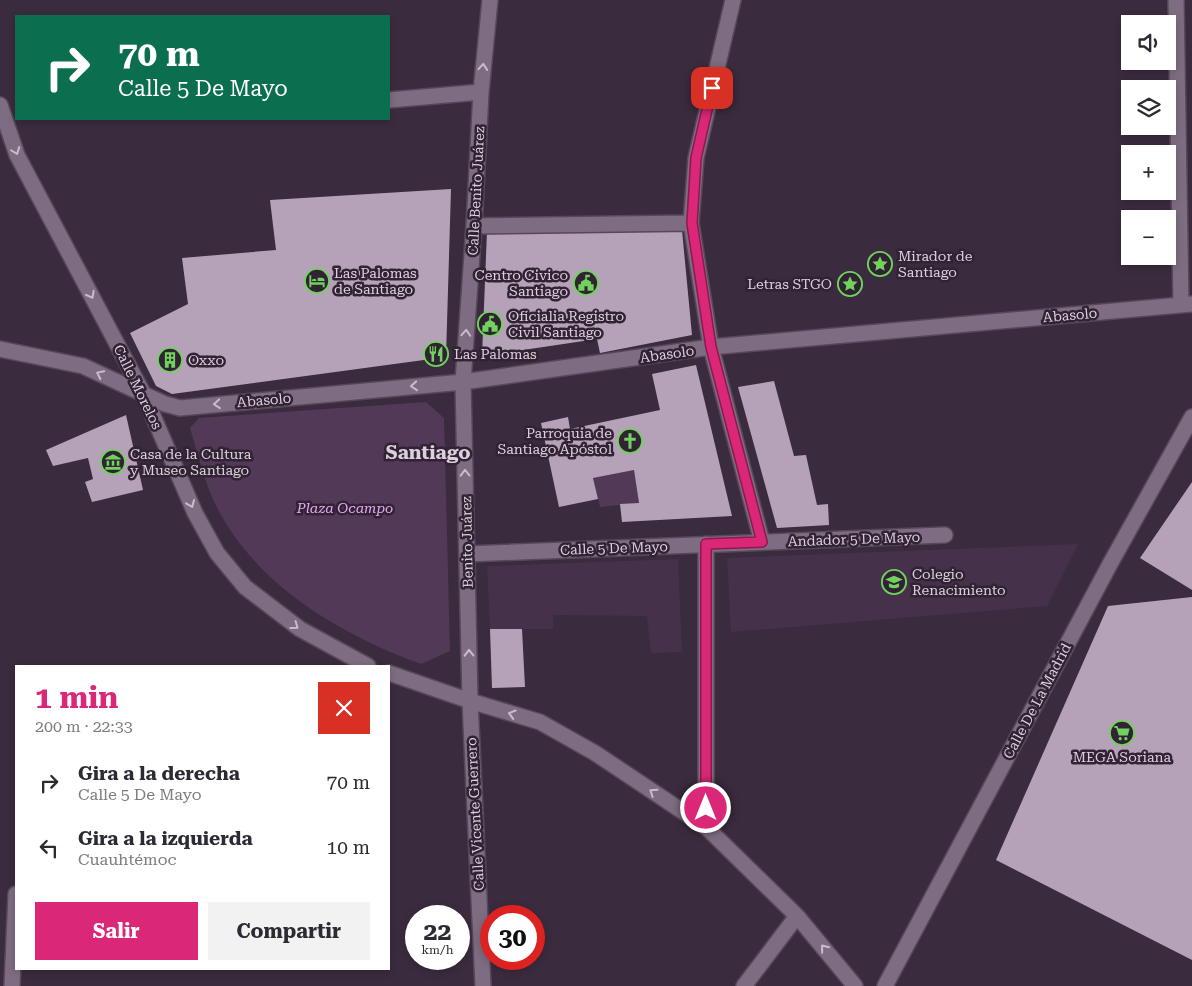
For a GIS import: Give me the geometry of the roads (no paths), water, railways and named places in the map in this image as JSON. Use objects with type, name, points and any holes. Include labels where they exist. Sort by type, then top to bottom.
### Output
[{"type":"street","name":"Calle Benito Juárez","points":[[463,382],[481,92],[490,0]]},
{"type":"street","points":[[733,0],[696,158],[692,223],[711,347],[762,542]]},
{"type":"street","points":[[1176,0],[1187,304]]},
{"type":"street","points":[[390,100],[481,92]]},
{"type":"street","name":"Calle Morelos","points":[[0,105],[17,155],[144,395],[195,512],[217,552],[245,587],[300,629],[366,665]]},
{"type":"street","points":[[474,226],[692,223]]},
{"type":"street","name":"Abasolo","points":[[0,349],[84,366],[144,395],[180,408],[463,382],[711,347],[1187,304]]},
{"type":"street","name":"Benito Juárez","points":[[463,382],[470,701]]},
{"type":"street","name":"Calle De La Madrid","points":[[885,986],[1110,564],[1192,417]]},
{"type":"street","name":"Andador 5 De Mayo","points":[[762,542],[945,535]]},
{"type":"street","name":"Calle 5 De Mayo","points":[[467,554],[762,542]]},
{"type":"street","points":[[706,544],[706,827]]},
{"type":"street","points":[[390,674],[540,722],[595,753],[706,827],[797,916],[855,986]]},
{"type":"street","name":"Calle Vicente Guerrero","points":[[470,701],[483,986]]},
{"type":"street","points":[[744,986],[797,916]]},
{"type":"street","points":[[12,986],[15,917]]},
{"type":"place","name":"Mirador de Santiago","points":[[880,264]]},
{"type":"place","name":"Las Palomas de Santiago","points":[[317,281]]},
{"type":"place","name":"Centro Civico Santiago","points":[[586,283]]},
{"type":"place","name":"Letras STGO","points":[[850,284]]},
{"type":"place","name":"Oficialia Registro Civil Santiago","points":[[490,324]]},
{"type":"place","name":"Las Palomas","points":[[436,354]]},
{"type":"place","name":"Oxxo","points":[[170,360]]},
{"type":"place","name":"Parroquia de Santiago Apóstol","points":[[630,441]]},
{"type":"place","name":"Casa de la Cultura y Museo Santiago","points":[[113,462]]},
{"type":"place","name":"Colegio Renacimiento","points":[[894,582]]},
{"type":"place","name":"MEGA Soriana","points":[[1122,733]]},
{"type":"district","name":"Santiago","points":[[428,452]]},
{"type":"park label","name":"Plaza Ocampo","points":[[345,508]]}]
